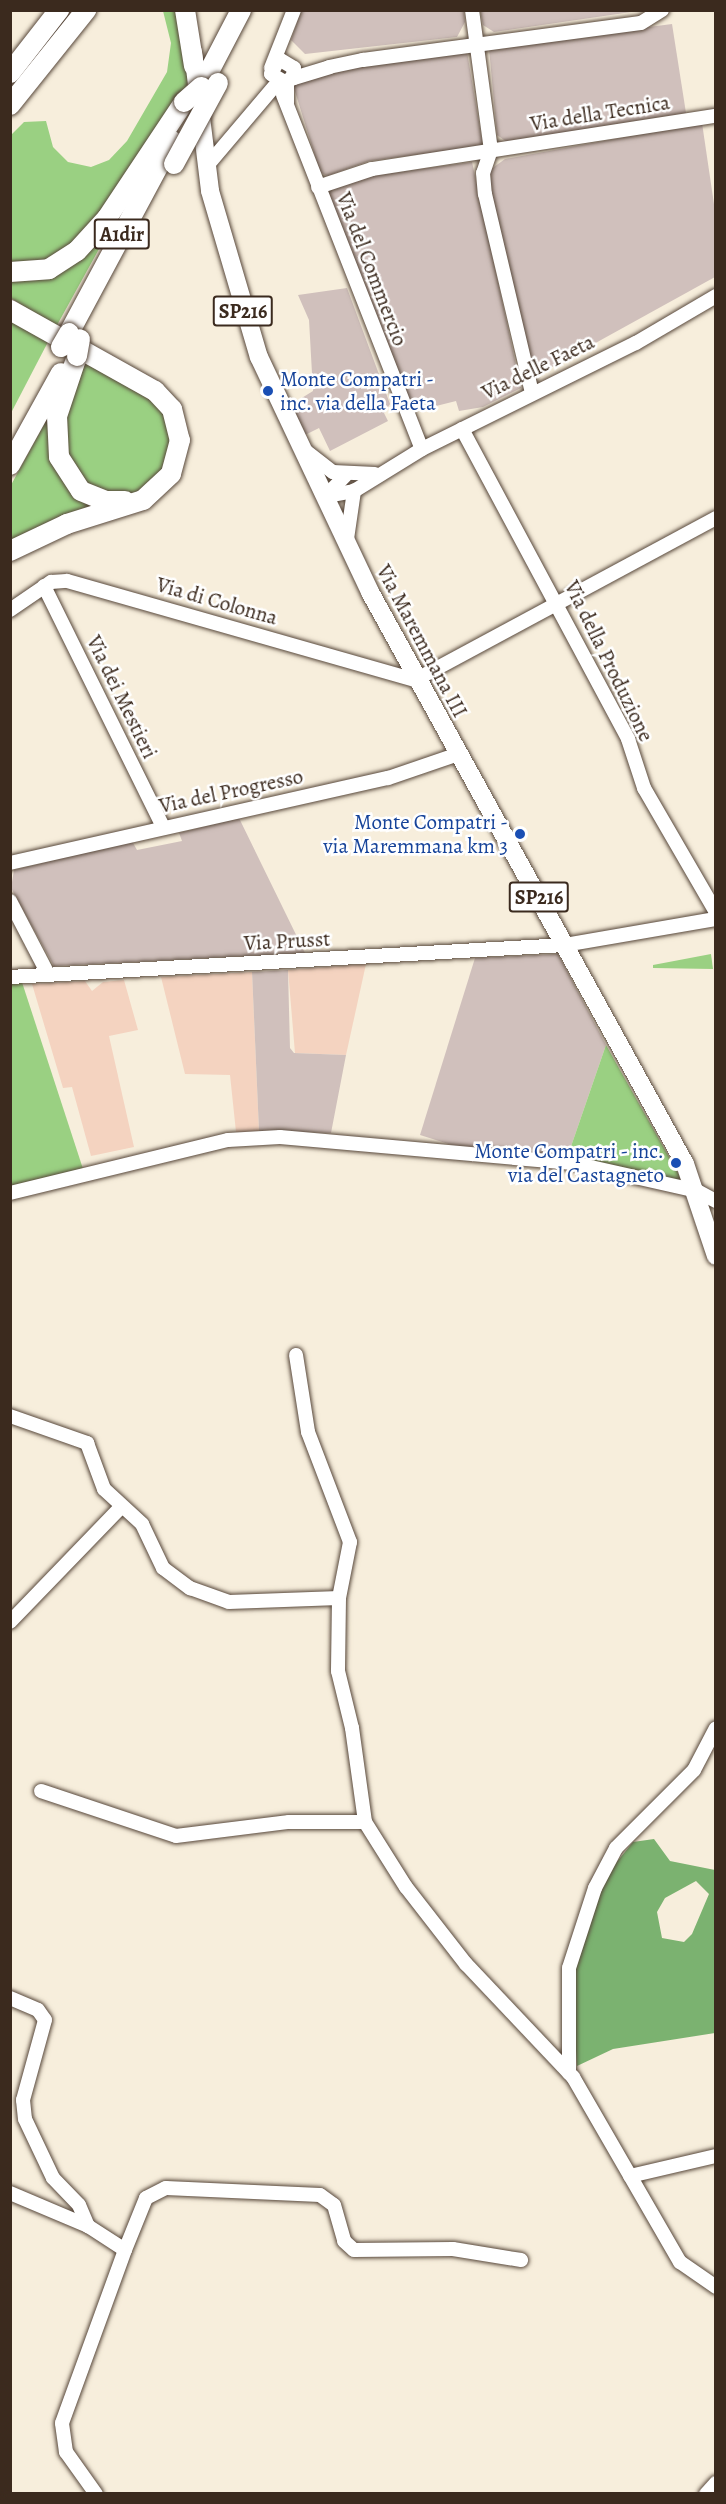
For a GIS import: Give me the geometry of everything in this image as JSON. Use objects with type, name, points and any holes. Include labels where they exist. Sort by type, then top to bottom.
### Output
[{"type":"highway","points":[[10,73],[59,10]]},
{"type":"highway","points":[[10,105],[86,10]]},
{"type":"highway","points":[[185,10],[194,66]]},
{"type":"highway","name":"A1dir","points":[[10,440],[72,346],[174,164],[210,85],[217,58],[241,10]]},
{"type":"highway","name":"A1dir","points":[[10,465],[72,346],[175,136],[210,85],[255,10]]},
{"type":"highway","points":[[10,272],[48,269],[77,251],[107,218],[175,114],[210,85]]},
{"type":"highway","points":[[10,310],[146,385],[167,403],[179,427],[180,452],[171,474],[149,496],[10,551]]},
{"type":"highway","points":[[72,346],[57,416],[63,469],[75,486],[100,500],[149,496]]},
{"type":"main road","name":"Via Maremmana III","points":[[192,10],[194,66],[206,167],[244,316],[347,544],[417,680],[565,945],[697,1191],[716,1256]]},
{"type":"street","points":[[472,10],[491,150],[483,173],[485,194],[532,393]]},
{"type":"street","points":[[206,167],[284,81],[329,67],[476,42],[641,23],[662,10]]},
{"type":"street","points":[[261,105],[271,69],[294,11]]},
{"type":"street","name":"Via del Commercio","points":[[294,11],[287,41],[294,73],[284,81],[287,103],[422,449]]},
{"type":"street","points":[[271,69],[279,59],[329,67]]},
{"type":"street","points":[[271,69],[284,81]]},
{"type":"street","name":"Via della Tecnica","points":[[318,187],[372,169],[716,116]]},
{"type":"street","name":"Via delle Faeta","points":[[354,491],[377,474],[422,449],[716,296]]},
{"type":"street","name":"Via della Produzione","points":[[462,429],[556,600],[628,739],[644,788],[716,912]]},
{"type":"street","points":[[302,447],[321,465],[345,476],[377,474]]},
{"type":"street","points":[[326,496],[345,476]]},
{"type":"street","points":[[326,496],[354,491],[347,544]]},
{"type":"street","points":[[417,680],[556,600],[716,518]]},
{"type":"street","name":"Via di Colonna","points":[[45,585],[67,581],[417,680]]},
{"type":"street","points":[[10,610],[45,585]]},
{"type":"street","name":"Via dei Mestieri","points":[[45,585],[163,827]]},
{"type":"street","name":"Via del Progresso","points":[[10,863],[388,778],[458,754]]},
{"type":"street","points":[[10,901],[48,974]]},
{"type":"street","name":"Via Prusst","points":[[10,977],[565,945],[716,919]]},
{"type":"street","points":[[10,1193],[228,1140],[280,1137],[521,1156],[697,1191],[716,1201]]},
{"type":"street","points":[[296,1354],[308,1432],[351,1542],[339,1598],[338,1677],[352,1728],[365,1822],[406,1887],[466,1964],[514,2021],[569,2073],[680,2262],[716,2287]]},
{"type":"street","points":[[10,1416],[84,1440],[104,1489],[142,1524],[166,1571],[210,1598],[339,1598]]},
{"type":"street","points":[[10,1622],[122,1506]]},
{"type":"street","points":[[569,2073],[569,1968],[595,1888],[616,1848],[694,1770],[716,1728]]},
{"type":"street","points":[[41,1791],[176,1836],[289,1822],[365,1822]]},
{"type":"street","points":[[10,1998],[45,2016],[24,2114],[53,2178],[79,2205],[88,2226]]},
{"type":"street","points":[[630,2175],[716,2156]]},
{"type":"street","points":[[96,2493],[66,2452],[62,2423],[146,2198],[165,2188],[320,2194],[334,2205],[351,2249],[453,2249],[521,2260]]},
{"type":"street","points":[[10,2193],[88,2226],[125,2250]]},
{"type":"street","points":[[706,2493],[716,2483]]},
{"type":"shaded area","points":[[480,10],[638,11],[494,32],[483,25]]},
{"type":"shaded area","points":[[301,11],[464,11],[465,22],[457,37],[305,54],[291,40]]},
{"type":"shaded area","points":[[672,24],[686,113],[507,142],[497,135],[489,48]]},
{"type":"shaded area","points":[[467,52],[483,146],[369,161],[327,176],[320,172],[293,85],[362,65]]},
{"type":"shaded area","points":[[702,123],[715,211],[715,277],[534,377],[487,172],[505,159]]},
{"type":"shaded area","points":[[472,162],[521,388],[483,407],[459,411],[456,401],[412,412],[327,191],[371,176]]},
{"type":"shaded area","points":[[347,288],[390,404],[384,413],[388,421],[330,451],[319,428],[305,435],[292,404],[313,391],[309,320],[298,295]]},
{"type":"shaded area","points":[[239,818],[305,953],[54,966],[11,888],[14,870],[132,841],[137,850],[182,841],[179,833]]},
{"type":"shaded area","points":[[558,954],[606,1045],[567,1158],[455,1146],[420,1135],[475,958]]},
{"type":"shaded area","points":[[366,964],[346,1055],[295,1053],[288,970]]},
{"type":"shaded area","points":[[288,970],[290,1048],[294,1053],[346,1055],[331,1133],[259,1131],[252,972]]},
{"type":"shaded area","points":[[252,972],[259,1131],[236,1132],[230,1075],[185,1074],[161,977]]},
{"type":"shaded area","points":[[124,980],[138,1030],[109,1036],[134,1147],[91,1156],[72,1087],[63,1088],[32,984],[85,981],[92,991],[103,982]]},
{"type":"green space","points":[[163,11],[178,11],[188,83],[167,121],[97,221],[53,259],[11,265],[11,135],[24,122],[46,121],[53,147],[68,162],[91,167],[109,160],[127,141],[167,72],[171,43]]},
{"type":"green space","points":[[131,191],[56,327],[11,298],[10,281],[48,276]]},
{"type":"green space","points":[[11,321],[49,340],[11,413]]},
{"type":"green space","points":[[82,358],[161,407],[172,439],[162,473],[135,494],[91,491],[59,445]]},
{"type":"green space","points":[[52,410],[56,470],[95,509],[11,541],[11,485]]},
{"type":"green space","points":[[711,954],[713,969],[653,968],[653,965]]},
{"type":"green space","points":[[10,970],[18,970],[85,1175],[11,1193]]},
{"type":"green space","points":[[606,1045],[682,1180],[675,1184],[567,1158]]},
{"type":"green space","points":[[654,1839],[670,1861],[715,1870],[715,2033],[613,2049],[577,2066],[571,1974],[603,1879],[633,1842]],"holes":[[[696,1881],[709,1894],[692,1934],[684,1942],[662,1938],[657,1912],[665,1898]]]},
{"type":"place","name":"Monte Compatri - inc. via della Faeta","points":[[268,391]]},
{"type":"place","name":"Monte Compatri - via Maremmana km 3","points":[[520,834]]},
{"type":"place","name":"Monte Compatri - inc. via del Castagneto","points":[[676,1163]]}]
